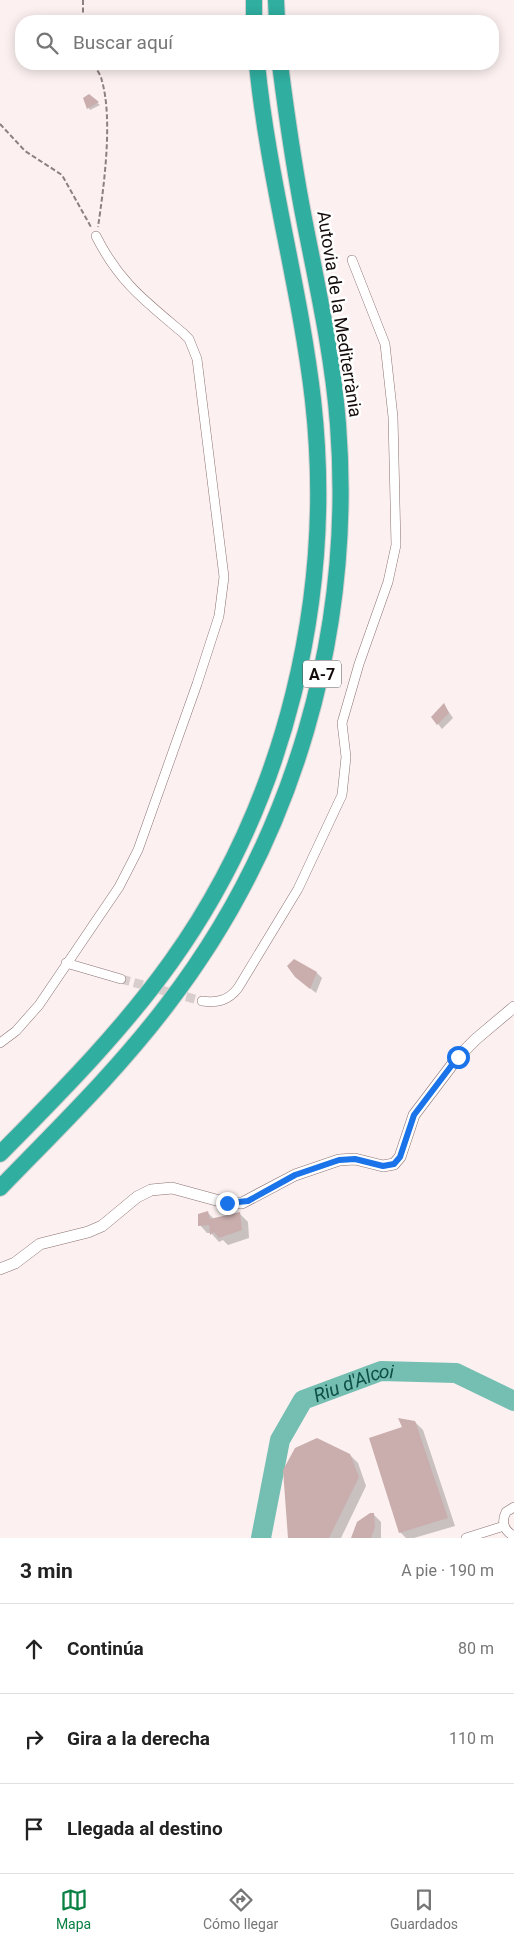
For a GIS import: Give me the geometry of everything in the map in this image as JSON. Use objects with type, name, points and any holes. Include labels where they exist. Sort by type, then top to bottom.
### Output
[{"type":"highway","points":[[254,0],[254,15]]},
{"type":"highway","points":[[276,0],[277,15]]},
{"type":"highway","name":"A-7","points":[[0,1154],[105,1044],[153,986],[191,932],[228,867],[252,816],[278,746],[296,683],[315,571],[318,515],[316,430],[306,355],[268,151],[257,70]]},
{"type":"highway","name":"Autovia de la Mediterrània","points":[[0,1188],[114,1069],[168,1004],[216,935],[257,861],[280,810],[302,747],[321,676],[332,619],[338,563],[341,508],[338,423],[327,338],[290,145],[281,70]]},
{"type":"street","points":[[0,1043],[31,1016],[120,887],[138,850],[198,684],[222,602],[224,577],[197,359],[189,339],[132,290],[116,271],[96,236]]},
{"type":"street","points":[[202,1001],[217,1002],[234,994],[298,889],[342,795],[346,757],[342,724],[359,664],[388,582],[396,545],[393,417],[385,344],[352,260]]},
{"type":"street","points":[[66,963],[121,979]]},
{"type":"street","points":[[0,1269],[14,1263],[40,1244],[88,1232],[102,1226],[138,1197],[151,1190],[172,1188],[227,1203],[242,1203],[295,1175],[339,1160],[355,1159],[383,1166],[394,1164],[400,1157],[414,1115],[458,1057],[514,1007]]},
{"type":"street","points":[[514,1507],[506,1512],[503,1518],[506,1530],[514,1536]]},
{"type":"street","points":[[466,1538],[504,1526]]},
{"type":"path","points":[[83,0],[83,15]]},
{"type":"path","points":[[96,236],[104,182],[107,117],[102,81],[97,70]]},
{"type":"path","points":[[0,124],[25,151],[62,175],[96,236]]},
{"type":"building","points":[[89,94],[99,102],[87,109],[83,98]]},
{"type":"building","points":[[444,703],[449,713],[437,725],[431,717]]},
{"type":"building","points":[[294,959],[317,972],[310,989],[295,977],[287,966]]},
{"type":"building","points":[[208,1211],[210,1219],[240,1212],[242,1230],[219,1238],[214,1232],[210,1235],[209,1225],[198,1226],[198,1214]]},
{"type":"building","points":[[398,1418],[415,1421],[448,1518],[399,1533],[369,1438],[402,1427]]},
{"type":"building","points":[[317,1438],[350,1454],[359,1477],[329,1538],[288,1538],[283,1470],[295,1448]]},
{"type":"building","points":[[370,1513],[374,1513],[375,1527],[371,1538],[351,1538],[357,1522]]},
{"type":"waterway","name":"Riu d'Alcoi","points":[[261,1538],[280,1440],[303,1400],[381,1371],[456,1373],[514,1401]]},
{"type":"tunnel","points":[[121,979],[202,1001]]},
{"type":"route","points":[[227,1203],[235,1204],[248,1201],[295,1175],[339,1160],[355,1159],[383,1166],[394,1164],[398,1161],[403,1150],[414,1115],[458,1057]]}]
